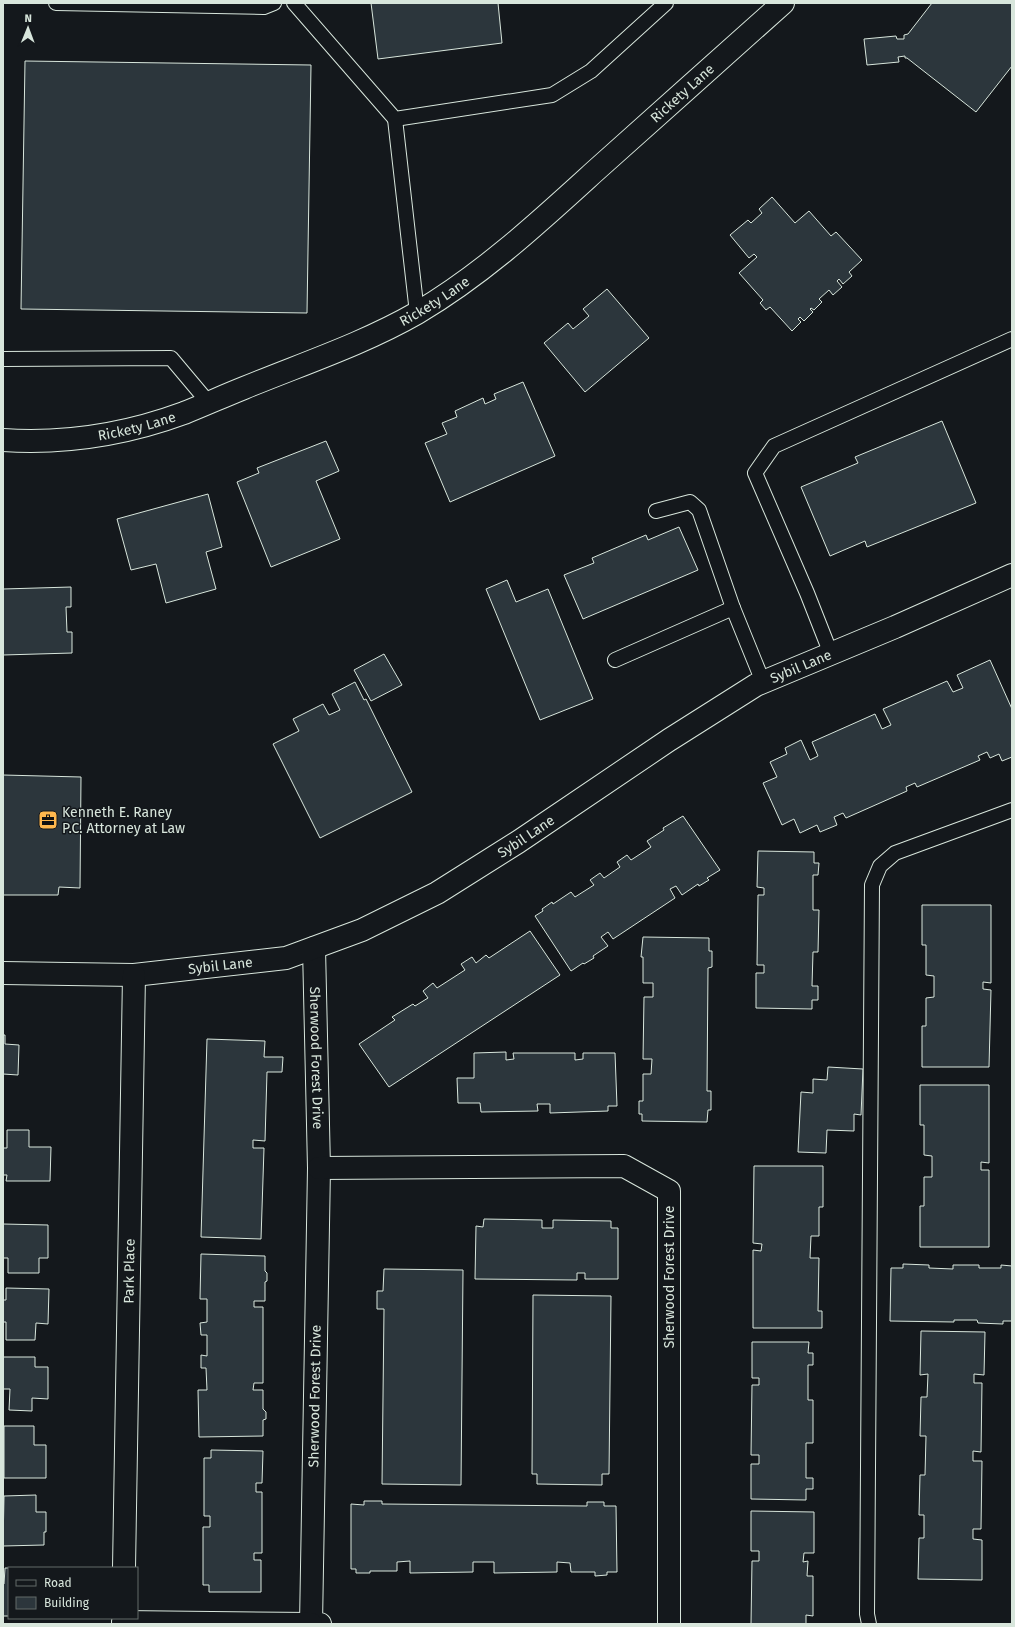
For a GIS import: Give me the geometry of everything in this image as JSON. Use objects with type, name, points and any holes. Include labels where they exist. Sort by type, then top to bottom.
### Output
[{"type":"street","name":"Rickety Lane","points":[[3,440],[75,438],[113,432],[147,424],[185,412],[358,342],[417,313],[445,295],[501,254],[783,3]]},
{"type":"street","name":"Sybil Lane","points":[[3,973],[134,975],[286,958],[362,930],[437,893],[518,842],[669,740],[756,685],[1012,576]]},
{"type":"street","name":"Sherwood Forest Drive","points":[[311,1624],[319,1168],[314,948]]},
{"type":"street","name":"Park Place","points":[[124,1567],[134,975]]},
{"type":"street","name":"Sherwood Forest Drive","points":[[319,1168],[624,1166],[668,1191],[669,1624]]},
{"type":"street","points":[[123,1621],[320,1624]]},
{"type":"lane","points":[[56,3],[264,7],[274,3]]},
{"type":"lane","points":[[294,3],[395,119],[417,313]]},
{"type":"lane","points":[[395,119],[552,95],[591,70],[666,3]]},
{"type":"lane","points":[[831,654],[807,593],[755,473],[774,446],[1012,339]]},
{"type":"lane","points":[[3,359],[171,358],[208,402]]},
{"type":"lane","points":[[656,511],[690,502],[699,510],[732,608],[763,682]]},
{"type":"lane","points":[[615,660],[732,608]]},
{"type":"lane","points":[[869,1624],[867,1614],[867,1598],[872,886],[880,866],[895,853],[1012,810]]},
{"type":"building","points":[[371,3],[498,3],[502,43],[378,59]]},
{"type":"building","points":[[932,3],[1012,3],[1012,66],[976,112],[907,58],[905,58],[905,56],[898,57],[899,62],[867,65],[864,39],[896,36],[897,39],[904,39],[904,35],[908,34]]},
{"type":"building","points":[[25,61],[311,65],[307,313],[21,309]]},
{"type":"building","points":[[772,197],[795,223],[809,211],[831,236],[836,232],[862,260],[849,272],[852,276],[843,284],[839,279],[837,281],[842,287],[833,295],[829,290],[819,299],[822,302],[814,310],[811,308],[810,309],[813,312],[804,321],[800,317],[798,319],[801,322],[792,331],[770,307],[766,310],[760,303],[763,300],[739,273],[757,257],[754,254],[749,258],[730,235],[748,220],[751,223],[762,213],[759,209]]},
{"type":"building","points":[[607,289],[649,338],[585,392],[544,343],[568,323],[573,329],[589,316],[583,309]]},
{"type":"building","points":[[523,382],[555,456],[450,502],[425,443],[447,434],[442,423],[457,417],[455,411],[483,398],[485,404],[496,399],[494,394]]},
{"type":"building","points":[[942,421],[976,503],[867,547],[865,541],[830,556],[801,487],[858,463],[855,457]]},
{"type":"building","points":[[326,441],[339,471],[316,481],[340,539],[271,567],[237,482],[259,473],[257,468]]},
{"type":"building","points":[[208,494],[222,547],[206,552],[216,589],[166,603],[156,564],[131,570],[117,519]]},
{"type":"building","points":[[679,527],[698,570],[583,619],[564,575],[594,563],[592,558],[646,535],[648,540]]},
{"type":"building","points":[[507,580],[516,602],[548,589],[593,699],[540,720],[486,589]]},
{"type":"building","points":[[71,587],[71,607],[66,607],[67,632],[72,632],[72,653],[3,655],[3,589]]},
{"type":"building","points":[[384,654],[402,685],[371,701],[354,670]]},
{"type":"building","points":[[990,660],[1012,709],[1012,757],[1002,761],[999,754],[990,758],[987,752],[978,756],[980,760],[917,787],[915,783],[906,787],[907,791],[846,818],[843,813],[834,817],[837,825],[820,832],[817,825],[800,833],[794,819],[782,825],[763,783],[777,777],[770,762],[787,754],[785,748],[801,740],[810,760],[818,756],[812,742],[875,714],[882,729],[891,725],[883,709],[947,681],[953,692],[963,688],[957,675]]},
{"type":"building","points":[[355,682],[364,700],[366,699],[412,792],[320,838],[273,744],[299,731],[293,719],[323,704],[329,715],[340,710],[332,694]]},
{"type":"building","points":[[3,775],[81,777],[80,888],[59,887],[58,895],[3,895]]},
{"type":"building","points":[[683,816],[720,870],[707,878],[709,880],[699,886],[698,884],[682,895],[676,886],[670,889],[675,898],[613,939],[608,932],[601,937],[608,946],[593,956],[594,958],[571,971],[535,916],[543,911],[542,909],[552,902],[553,904],[571,892],[575,897],[594,885],[590,880],[600,873],[604,878],[620,867],[617,862],[627,855],[631,860],[651,847],[647,841],[664,830],[663,828]]},
{"type":"building","points":[[758,851],[814,852],[814,863],[819,863],[818,875],[813,875],[813,910],[819,910],[818,952],[813,952],[812,986],[818,986],[818,1000],[812,1000],[812,1009],[756,1008],[756,973],[764,973],[764,965],[757,965],[758,895],[764,895],[764,888],[757,887]]},
{"type":"building","points":[[922,905],[991,905],[991,983],[983,982],[983,989],[991,990],[989,1067],[922,1067],[922,1026],[926,1026],[926,998],[934,997],[934,976],[926,975],[926,945],[922,945]]},
{"type":"building","points":[[530,931],[560,975],[389,1087],[359,1044],[395,1020],[392,1017],[413,1004],[415,1006],[428,998],[423,991],[433,983],[437,988],[465,970],[461,964],[472,957],[476,963],[486,955],[489,958]]},
{"type":"building","points":[[643,937],[709,938],[709,951],[712,951],[712,967],[708,968],[707,1091],[711,1091],[711,1110],[708,1110],[707,1122],[642,1121],[642,1114],[639,1114],[639,1101],[643,1101],[643,1074],[651,1074],[652,1059],[643,1059],[644,997],[653,997],[653,983],[643,983],[643,957],[641,957]]},
{"type":"building","points":[[3,1035],[5,1035],[5,1044],[19,1045],[18,1075],[3,1074]]},
{"type":"building","points":[[207,1039],[265,1041],[264,1057],[283,1057],[282,1072],[267,1072],[265,1141],[253,1140],[253,1148],[264,1148],[261,1239],[201,1237]]},
{"type":"building","points":[[506,1052],[506,1060],[514,1059],[513,1053],[575,1053],[575,1060],[583,1059],[583,1053],[615,1053],[617,1106],[608,1106],[608,1111],[550,1113],[550,1104],[537,1104],[538,1111],[481,1112],[480,1103],[458,1103],[457,1078],[474,1078],[474,1053]]},
{"type":"building","points":[[828,1067],[863,1069],[861,1115],[854,1114],[854,1131],[827,1130],[826,1153],[798,1152],[801,1092],[813,1093],[813,1079],[827,1080]]},
{"type":"building","points":[[920,1085],[989,1085],[989,1163],[981,1162],[981,1170],[989,1170],[989,1247],[920,1247],[920,1206],[924,1206],[924,1177],[932,1177],[932,1156],[924,1155],[924,1125],[920,1125]]},
{"type":"building","points":[[7,1130],[29,1130],[29,1147],[51,1147],[50,1181],[6,1181],[7,1175],[3,1175],[3,1148],[7,1148]]},
{"type":"building","points":[[754,1166],[823,1166],[823,1207],[819,1207],[819,1236],[811,1236],[810,1258],[819,1258],[818,1311],[822,1311],[822,1328],[753,1328],[753,1250],[761,1251],[762,1244],[753,1243]]},
{"type":"building","points":[[484,1219],[542,1220],[542,1228],[553,1228],[553,1220],[611,1221],[611,1228],[618,1228],[618,1279],[585,1279],[585,1273],[577,1273],[577,1280],[475,1279],[476,1226],[483,1227]]},
{"type":"building","points":[[3,1224],[48,1225],[48,1258],[39,1258],[39,1273],[8,1273],[8,1258],[3,1258]]},
{"type":"building","points":[[201,1254],[265,1256],[267,1281],[265,1282],[265,1301],[254,1301],[254,1307],[263,1307],[263,1383],[254,1383],[253,1390],[263,1390],[263,1409],[266,1412],[266,1419],[263,1420],[263,1436],[199,1437],[198,1390],[207,1390],[206,1368],[201,1368],[201,1355],[207,1356],[207,1335],[201,1335],[200,1323],[207,1322],[207,1299],[200,1299]]},
{"type":"building","points":[[903,1264],[929,1265],[929,1268],[953,1269],[953,1265],[979,1265],[979,1268],[1001,1268],[1001,1265],[1012,1266],[1012,1321],[1003,1321],[1003,1324],[978,1323],[977,1320],[954,1320],[954,1322],[890,1321],[891,1268],[903,1268]]},
{"type":"building","points":[[384,1269],[463,1270],[461,1485],[382,1484],[384,1309],[377,1309],[377,1291],[383,1291]]},
{"type":"building","points":[[6,1288],[49,1289],[48,1324],[36,1323],[35,1340],[6,1340],[6,1322],[3,1322],[3,1300],[6,1300]]},
{"type":"building","points":[[533,1295],[611,1296],[609,1474],[602,1474],[602,1485],[537,1484],[537,1474],[532,1474]]},
{"type":"building","points":[[921,1331],[985,1332],[984,1375],[974,1374],[974,1383],[982,1383],[981,1452],[973,1451],[973,1461],[982,1461],[981,1529],[973,1529],[973,1539],[982,1540],[982,1580],[918,1579],[919,1538],[924,1538],[924,1515],[919,1515],[920,1475],[925,1475],[926,1436],[920,1436],[921,1397],[927,1397],[928,1374],[920,1375]]},
{"type":"building","points":[[752,1342],[809,1342],[808,1353],[813,1353],[813,1365],[808,1365],[808,1400],[813,1400],[813,1443],[806,1443],[806,1478],[813,1478],[813,1489],[806,1489],[806,1500],[751,1499],[751,1464],[759,1464],[759,1455],[751,1455],[752,1385],[759,1385],[759,1378],[752,1378]]},
{"type":"building","points":[[3,1357],[35,1357],[35,1367],[48,1367],[48,1399],[32,1398],[32,1411],[9,1410],[10,1389],[3,1389]]},
{"type":"building","points":[[4,1426],[34,1426],[34,1445],[46,1445],[46,1478],[4,1478]]},
{"type":"building","points":[[211,1450],[263,1451],[262,1483],[256,1483],[256,1492],[262,1492],[262,1553],[254,1553],[254,1560],[261,1560],[261,1592],[209,1592],[209,1585],[203,1585],[203,1527],[210,1527],[210,1516],[204,1516],[204,1458],[211,1458]]},
{"type":"building","points":[[36,1495],[36,1512],[46,1512],[46,1532],[44,1532],[44,1545],[3,1546],[4,1496]]},
{"type":"building","points":[[364,1501],[382,1501],[382,1504],[587,1506],[587,1502],[604,1502],[604,1506],[616,1506],[617,1572],[607,1572],[607,1575],[595,1576],[595,1572],[571,1572],[570,1563],[557,1562],[557,1572],[494,1573],[494,1562],[473,1562],[473,1572],[410,1573],[410,1561],[397,1562],[397,1571],[370,1571],[370,1573],[356,1573],[356,1569],[351,1569],[351,1504],[364,1505]]},
{"type":"building","points":[[751,1511],[814,1512],[814,1553],[804,1553],[803,1562],[808,1561],[807,1576],[813,1576],[813,1616],[806,1615],[806,1624],[751,1624],[752,1561],[759,1561],[759,1551],[751,1551]]},
{"type":"building","points":[[5,1568],[8,1568],[8,1616],[3,1616]]},
{"type":"place","name":"Kenneth E. Raney P.C. Attorney at Law","points":[[48,820]]}]
